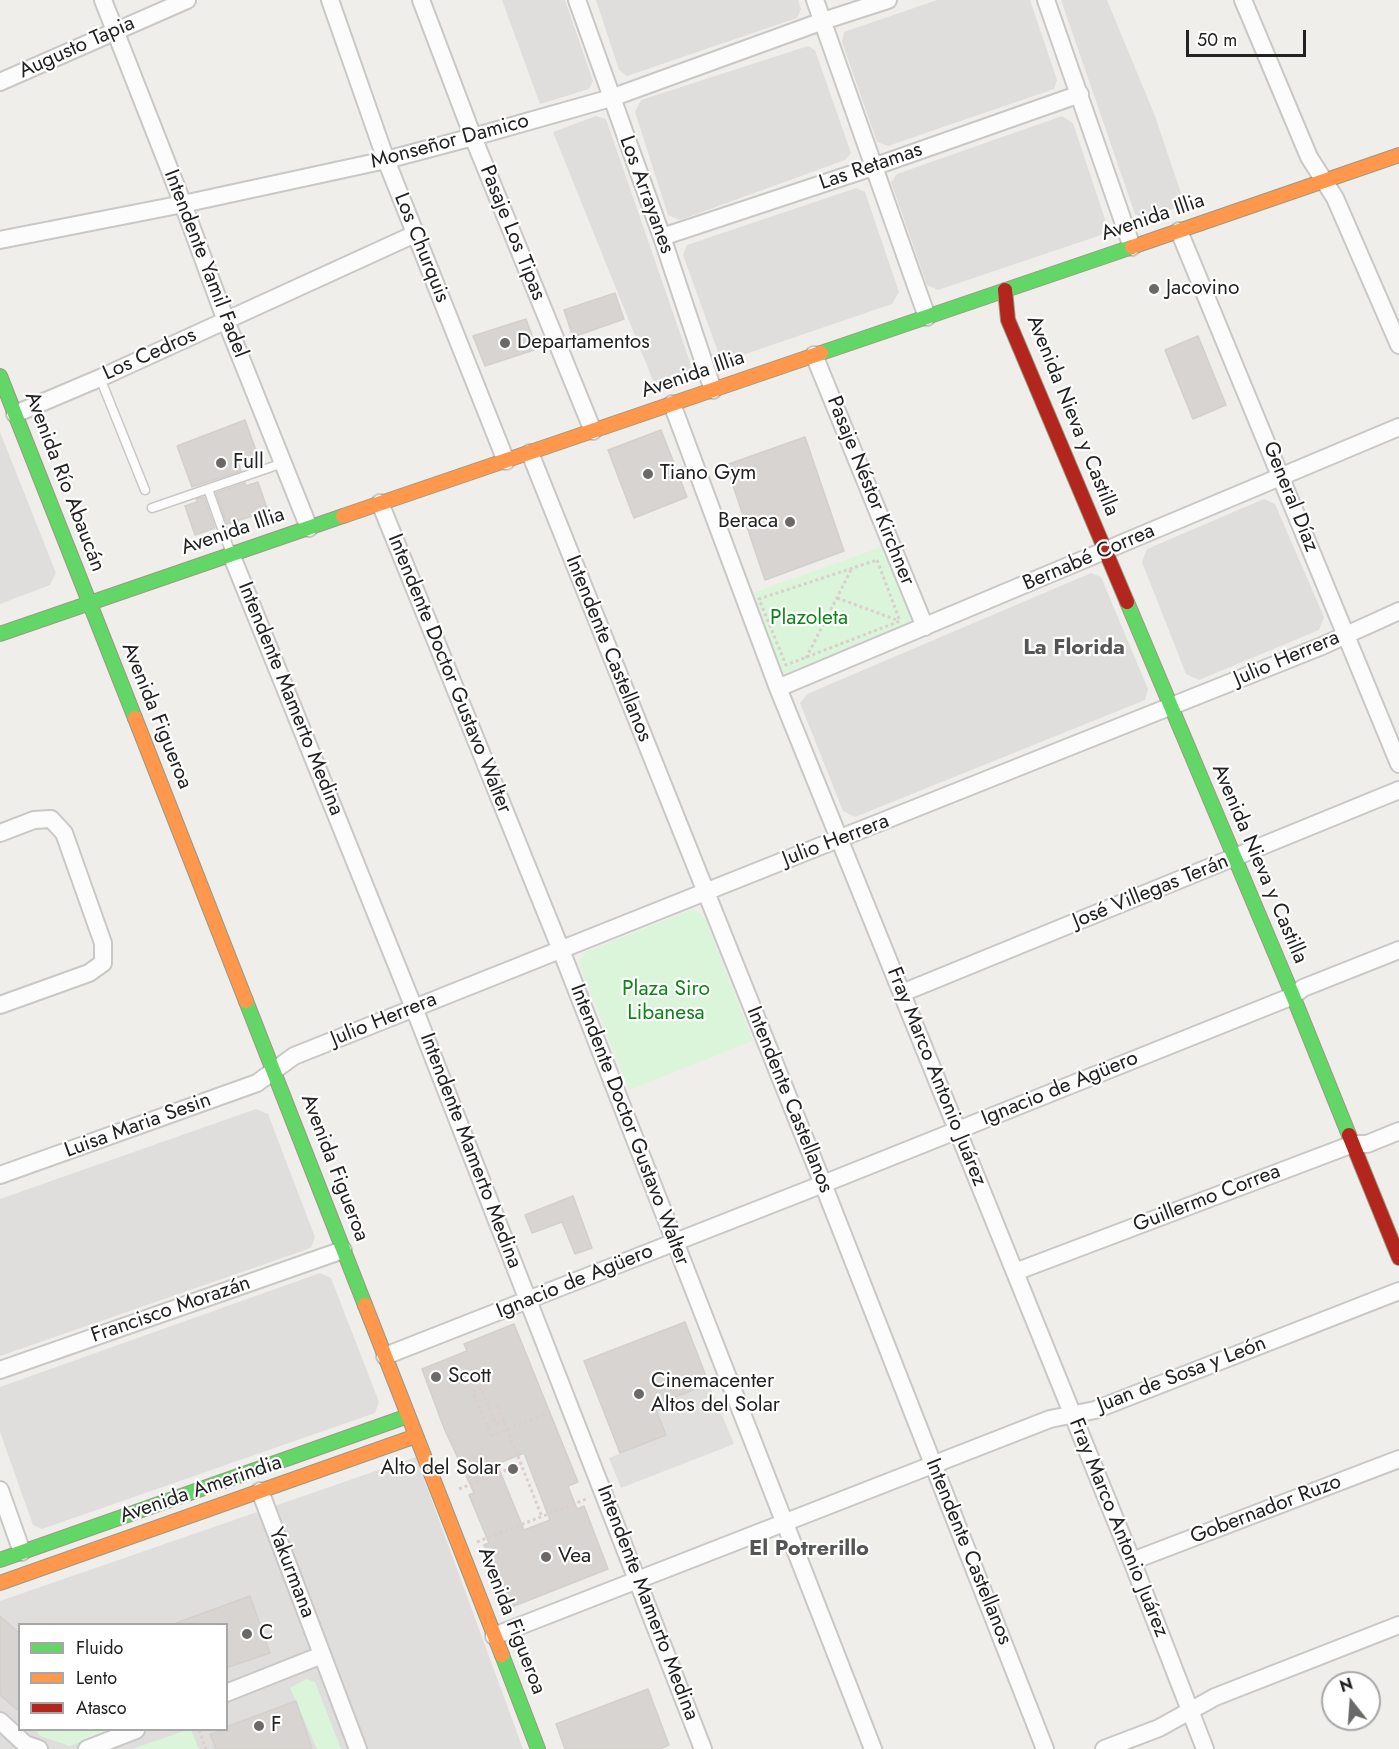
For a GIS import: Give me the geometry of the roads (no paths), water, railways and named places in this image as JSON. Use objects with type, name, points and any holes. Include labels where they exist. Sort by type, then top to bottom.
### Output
[{"type":"main road","name":"Avenida Illia","points":[[0,634],[1399,155]]},
{"type":"main road","name":"Avenida Nieva y Castilla","points":[[1005,290],[1023,315]]},
{"type":"main road","name":"Avenida Nieva y Castilla","points":[[1005,290],[1008,320],[1116,546],[1181,703],[1240,856],[1360,1144],[1399,1258]]},
{"type":"main road","name":"Avenida Río Abaucán","points":[[0,376],[89,603]]},
{"type":"main road","name":"Avenida Figueroa","points":[[89,603],[538,1749]]},
{"type":"main road","name":"Avenida Nieva y Castilla","points":[[1234,820],[1240,856]]},
{"type":"main road","name":"Avenida Nieva y Castilla","points":[[1360,1144],[1399,1221]]},
{"type":"main road","points":[[0,1560],[408,1416]]},
{"type":"main road","name":"Avenida Amerindia","points":[[0,1583],[417,1436]]},
{"type":"street","name":"Intendente Yamil Fadel","points":[[103,0],[226,321],[309,528]]},
{"type":"street","name":"Augusto Tapia","points":[[0,82],[187,0]]},
{"type":"street","name":"Los Churquis","points":[[330,0],[386,160],[506,461]]},
{"type":"street","name":"Pasaje Los Tipas","points":[[422,0],[473,137],[593,431]]},
{"type":"street","name":"Los Arrayanes","points":[[577,0],[662,237],[712,390]]},
{"type":"street","points":[[815,0],[927,317]]},
{"type":"street","name":"Monseñor Damico","points":[[0,240],[183,204],[386,160],[473,137],[611,98],[823,21],[888,0]]},
{"type":"street","points":[[1046,0],[1132,247]]},
{"type":"street","points":[[1243,0],[1309,158],[1335,198],[1399,345]]},
{"type":"street","name":"Las Retamas","points":[[662,237],[873,167],[1080,94]]},
{"type":"street","name":"General Díaz","points":[[1179,231],[1399,764]]},
{"type":"street","name":"Los Cedros","points":[[15,414],[100,378],[415,234]]},
{"type":"street","name":"Pasaje Néstor Kirchner","points":[[814,355],[925,627]]},
{"type":"street","name":"Fray Marco Antonio Juárez","points":[[672,404],[778,688],[1132,1561],[1205,1749]]},
{"type":"street","name":"Bernabé Correa","points":[[778,688],[1399,427]]},
{"type":"street","name":"Intendente Castellanos","points":[[530,453],[823,1184],[1045,1749]]},
{"type":"street","name":"Intendente Doctor Gustavo Walter","points":[[380,503],[561,950],[873,1749]]},
{"type":"street","name":"Intendente Mamerto Medina","points":[[231,554],[414,1008],[703,1749]]},
{"type":"street","name":"Julio Herrera","points":[[274,1071],[294,1056],[1181,703],[1322,646],[1399,611]]},
{"type":"street","name":"José Villegas Terán","points":[[902,993],[1399,790]]},
{"type":"street","points":[[0,833],[34,820],[51,819],[64,833],[103,943],[103,963],[89,973],[0,1005]]},
{"type":"street","name":"Ignacio de Agüero","points":[[385,1356],[958,1130],[1399,950]]},
{"type":"street","name":"Luisa Maria Sesin","points":[[0,1175],[257,1083],[274,1071]]},
{"type":"street","name":"Guillermo Correa","points":[[1015,1272],[1399,1131]]},
{"type":"street","name":"Francisco Morazán","points":[[0,1370],[343,1250]]},
{"type":"street","name":"Juan de Sosa y León","points":[[495,1636],[1050,1419],[1095,1410],[1399,1291]]},
{"type":"street","name":"Gobernador Ruzo","points":[[1132,1561],[1399,1459]]},
{"type":"street","points":[[0,1490],[22,1552]]},
{"type":"street","name":"Yakurmana","points":[[260,1491],[358,1749]]},
{"type":"street","points":[[1104,1749],[1160,1728],[1215,1697],[1399,1625]]},
{"type":"street","points":[[228,1692],[322,1655]]},
{"type":"street","points":[[0,1720],[25,1744],[39,1749]]},
{"type":"street","points":[[87,1749],[133,1731]]},
{"type":"lane","points":[[100,378],[145,490]]},
{"type":"lane","points":[[152,508],[283,463]]},
{"type":"lane","points":[[208,489],[231,554]]},
{"type":"place","name":"Jacovino","points":[[1154,289]]},
{"type":"place","name":"Departamentos","points":[[505,343]]},
{"type":"place","name":"Full","points":[[221,463]]},
{"type":"place","name":"Tiano Gym","points":[[648,474]]},
{"type":"place","name":"Beraca","points":[[790,522]]},
{"type":"place","name":"Scott","points":[[436,1377]]},
{"type":"place","name":"Cinemacenter Altos del Solar","points":[[639,1394]]},
{"type":"place","name":"Alto del Solar","points":[[513,1469]]},
{"type":"place","name":"Vea","points":[[546,1557]]},
{"type":"place","name":"C","points":[[247,1634]]},
{"type":"place","name":"F","points":[[259,1726]]},
{"type":"district","name":"La Florida","points":[[1074,649]]},
{"type":"district","name":"El Potrerillo","points":[[809,1550]]},
{"type":"park label","name":"Plazoleta","points":[[809,619]]},
{"type":"park label","name":"Plaza Siro Libanesa","points":[[666,1002]]}]
